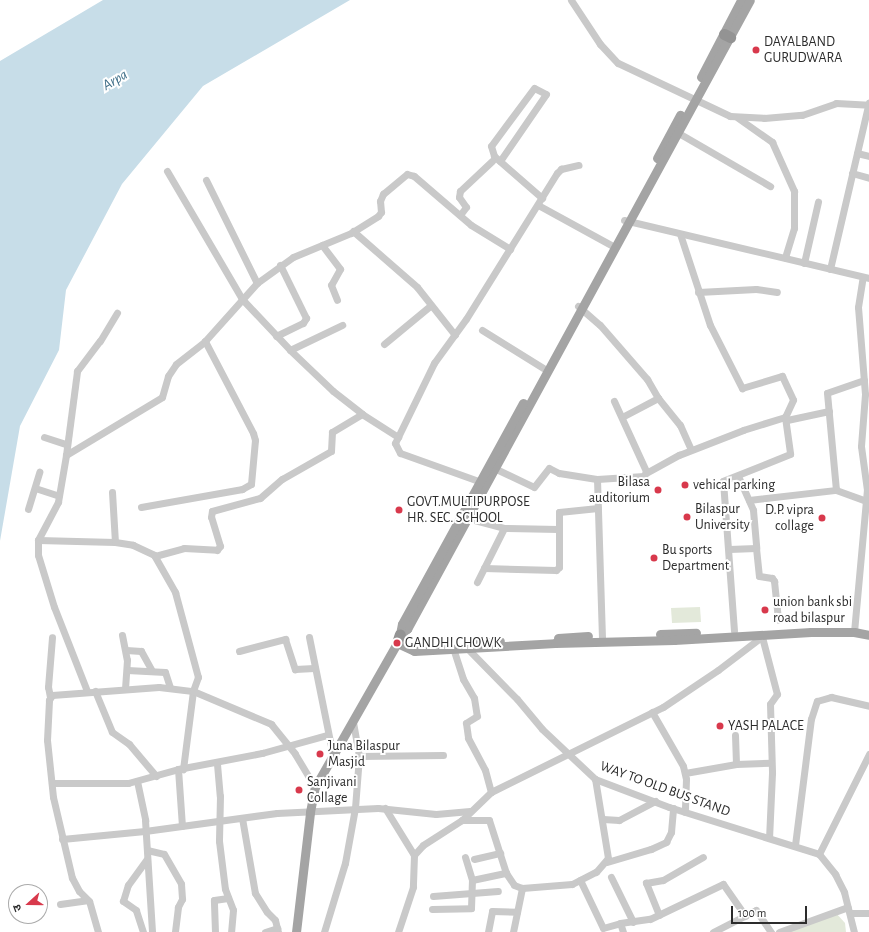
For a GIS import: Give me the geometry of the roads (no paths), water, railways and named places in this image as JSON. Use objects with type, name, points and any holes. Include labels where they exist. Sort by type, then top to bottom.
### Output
[{"type":"main road","points":[[727,35],[741,0]]},
{"type":"main road","points":[[296,932],[310,812],[315,787],[353,723],[399,639],[407,629],[467,518],[482,482],[494,468],[693,97],[727,35],[750,0]]},
{"type":"main road","points":[[399,639],[402,624],[482,482],[542,368],[579,308],[611,245],[627,220]]},
{"type":"main road","points":[[602,638],[674,640],[763,636],[854,629],[869,635]]},
{"type":"main road","points":[[399,639],[414,651],[466,647],[475,648],[602,638],[734,631],[869,629]]},
{"type":"street","points":[[571,0],[608,55],[618,63],[693,97],[722,113],[738,117],[802,115],[836,103],[869,104],[830,269]]},
{"type":"street","points":[[500,161],[546,94],[534,88],[491,146],[494,156],[542,198]]},
{"type":"street","points":[[738,117],[772,142],[794,191],[794,228],[785,258]]},
{"type":"street","points":[[675,131],[770,186]]},
{"type":"street","points":[[857,153],[869,156]]},
{"type":"street","points":[[460,215],[466,207],[459,197],[460,191],[492,161]]},
{"type":"street","points":[[482,482],[400,453],[395,445],[434,363],[455,335],[559,171],[579,166]]},
{"type":"street","points":[[167,171],[242,299],[290,350],[362,414],[398,437]]},
{"type":"street","points":[[852,173],[869,178]]},
{"type":"street","points":[[66,455],[162,397],[168,376],[176,364],[205,341],[257,283],[280,265],[353,231],[380,214],[383,194],[409,174],[460,215],[510,249]]},
{"type":"street","points":[[206,180],[257,283]]},
{"type":"street","points":[[804,263],[818,202]]},
{"type":"street","points":[[538,206],[611,245]]},
{"type":"street","points":[[627,220],[680,234],[866,277],[858,296],[865,351],[861,446],[867,484],[868,502],[854,629]]},
{"type":"street","points":[[353,231],[417,287],[430,306],[455,335]]},
{"type":"street","points":[[680,234],[710,325],[742,388],[776,376],[784,377],[793,400],[786,419],[790,454],[725,480],[723,484],[734,631]]},
{"type":"street","points":[[322,245],[340,269],[331,285],[337,300]]},
{"type":"street","points":[[276,336],[303,323],[306,318],[280,265]]},
{"type":"street","points":[[698,292],[756,289],[777,292]]},
{"type":"street","points":[[384,344],[430,306]]},
{"type":"street","points":[[579,308],[600,325],[647,379],[658,398],[680,425],[691,450]]},
{"type":"street","points":[[117,313],[77,371],[59,496],[38,540],[38,555],[54,607],[91,691],[112,732],[129,744],[156,776]]},
{"type":"street","points":[[290,350],[342,325]]},
{"type":"street","points":[[482,330],[542,368]]},
{"type":"street","points":[[141,507],[242,489],[251,484],[255,440],[253,433],[205,341]]},
{"type":"street","points":[[836,490],[827,393],[864,380]]},
{"type":"street","points":[[622,416],[658,398]]},
{"type":"street","points":[[614,401],[622,416],[646,473]]},
{"type":"street","points":[[494,468],[534,487],[549,468],[560,473],[597,479],[637,477],[691,450],[778,418],[786,419],[829,411]]},
{"type":"street","points":[[156,556],[184,548],[217,550],[220,546],[211,517],[212,511],[260,498],[282,479],[331,451],[332,432],[362,414]]},
{"type":"street","points":[[44,437],[66,444]]},
{"type":"street","points":[[28,508],[39,472]]},
{"type":"street","points":[[738,476],[753,510],[760,576],[772,578],[774,581],[778,620]]},
{"type":"street","points":[[597,479],[602,638]]},
{"type":"street","points":[[35,488],[59,496]]},
{"type":"street","points":[[749,500],[836,490],[868,502]]},
{"type":"street","points":[[112,492],[115,542]]},
{"type":"street","points":[[484,568],[556,570],[559,567],[558,529],[560,511],[598,508]]},
{"type":"street","points":[[467,518],[504,528],[558,529]]},
{"type":"street","points":[[477,582],[504,528]]},
{"type":"street","points":[[38,540],[115,542],[150,551],[156,556],[175,592],[198,677],[193,691],[180,769],[182,826]]},
{"type":"street","points":[[729,549],[756,548]]},
{"type":"street","points":[[122,635],[126,650],[127,670],[125,689]]},
{"type":"street","points":[[414,855],[423,845],[462,820],[491,792],[652,712],[718,670],[763,636],[777,694],[770,704],[771,763],[769,838]]},
{"type":"street","points":[[52,637],[48,687],[50,697],[47,740],[52,783],[62,839],[75,886],[87,900],[98,932]]},
{"type":"street","points":[[309,637],[327,735],[333,756]]},
{"type":"street","points":[[239,651],[285,639],[295,669],[314,668]]},
{"type":"street","name":"WAY TO OLD BUS STAND","points":[[466,647],[568,755],[595,779],[655,802],[795,845],[819,854]]},
{"type":"street","points":[[453,648],[463,679],[474,698],[476,716],[466,723],[468,738],[485,770],[491,792]]},
{"type":"street","points":[[126,650],[141,651],[151,669]]},
{"type":"street","points":[[127,670],[151,669],[167,673],[170,687]]},
{"type":"street","points":[[50,697],[91,691],[170,687],[193,691],[271,724],[288,746],[315,787]]},
{"type":"street","points":[[795,845],[811,719],[817,701],[831,697],[869,706]]},
{"type":"street","points":[[652,712],[685,772],[685,812]]},
{"type":"street","points":[[324,932],[346,863],[355,808],[359,756],[353,723]]},
{"type":"street","points":[[52,783],[114,784],[137,781],[180,769],[217,764],[327,735]]},
{"type":"street","points":[[734,735],[736,764]]},
{"type":"street","points":[[854,932],[849,910],[835,874],[819,854],[869,754]]},
{"type":"street","points":[[359,756],[443,755]]},
{"type":"street","points":[[685,772],[736,764],[771,763]]},
{"type":"street","points":[[217,764],[220,796],[219,841],[228,898],[233,910],[231,932]]},
{"type":"street","points":[[595,779],[602,819],[607,862]]},
{"type":"street","points":[[137,781],[147,850],[152,932]]},
{"type":"street","points":[[602,819],[619,820],[655,802]]},
{"type":"street","points":[[62,839],[145,831],[242,818],[355,808],[385,808],[436,814],[470,811]]},
{"type":"street","points":[[385,808],[414,855],[413,887],[398,932]]},
{"type":"street","points":[[462,820],[489,820],[506,873],[512,883],[522,888],[563,886],[596,872],[607,862],[651,849],[666,842],[671,832],[673,808]]},
{"type":"street","points":[[242,818],[255,893],[267,912],[275,920],[277,930],[265,932]]},
{"type":"street","points":[[147,850],[164,854],[181,884],[182,899],[178,907],[175,932]]},
{"type":"street","points":[[474,859],[500,853]]},
{"type":"street","points":[[432,909],[470,908],[472,880],[465,857]]},
{"type":"street","points":[[660,915],[646,883],[664,880],[703,857]]},
{"type":"street","points":[[143,932],[136,910],[123,901],[128,885],[147,859]]},
{"type":"street","points":[[472,880],[506,873]]},
{"type":"street","points":[[611,878],[632,922]]},
{"type":"street","points":[[580,880],[604,928],[620,923],[632,922],[660,915],[723,884],[745,916]]},
{"type":"street","points":[[513,932],[522,888]]},
{"type":"street","points":[[433,896],[498,891]]},
{"type":"street","points":[[215,932],[214,900],[228,898]]},
{"type":"street","points":[[60,904],[87,900]]},
{"type":"street","points":[[713,932],[756,910],[771,932]]},
{"type":"street","points":[[779,932],[849,910],[869,913]]},
{"type":"street","points":[[488,932],[492,912],[517,912]]},
{"type":"street","points":[[620,923],[623,932]]},
{"type":"water","name":"Arpa","points":[[103,0],[350,0],[203,86],[122,184],[66,290],[59,350],[20,426],[0,541],[0,61]]},
{"type":"place","name":"DAYALBAND GURUDWARA","points":[[756,50]]},
{"type":"place","name":"vehical parking","points":[[685,485]]},
{"type":"place","name":"Bilasa auditorium","points":[[658,490]]},
{"type":"place","name":"GOVT.MULTIPURPOSE HR. SEC. SCHOOL","points":[[399,510]]},
{"type":"place","name":"Bilaspur University","points":[[687,517]]},
{"type":"place","name":"D.P. vipra collage","points":[[822,518]]},
{"type":"place","name":"Bu sports Department","points":[[654,558]]},
{"type":"place","name":"union bank sbi road bilaspur","points":[[765,610]]},
{"type":"place","name":"GANDHI CHOWK","points":[[397,643]]},
{"type":"place","name":"YASH PALACE","points":[[720,726]]},
{"type":"place","name":"Juna Bilaspur Masjid","points":[[320,754]]},
{"type":"place","name":"Sanjivani Collage","points":[[299,790]]}]
